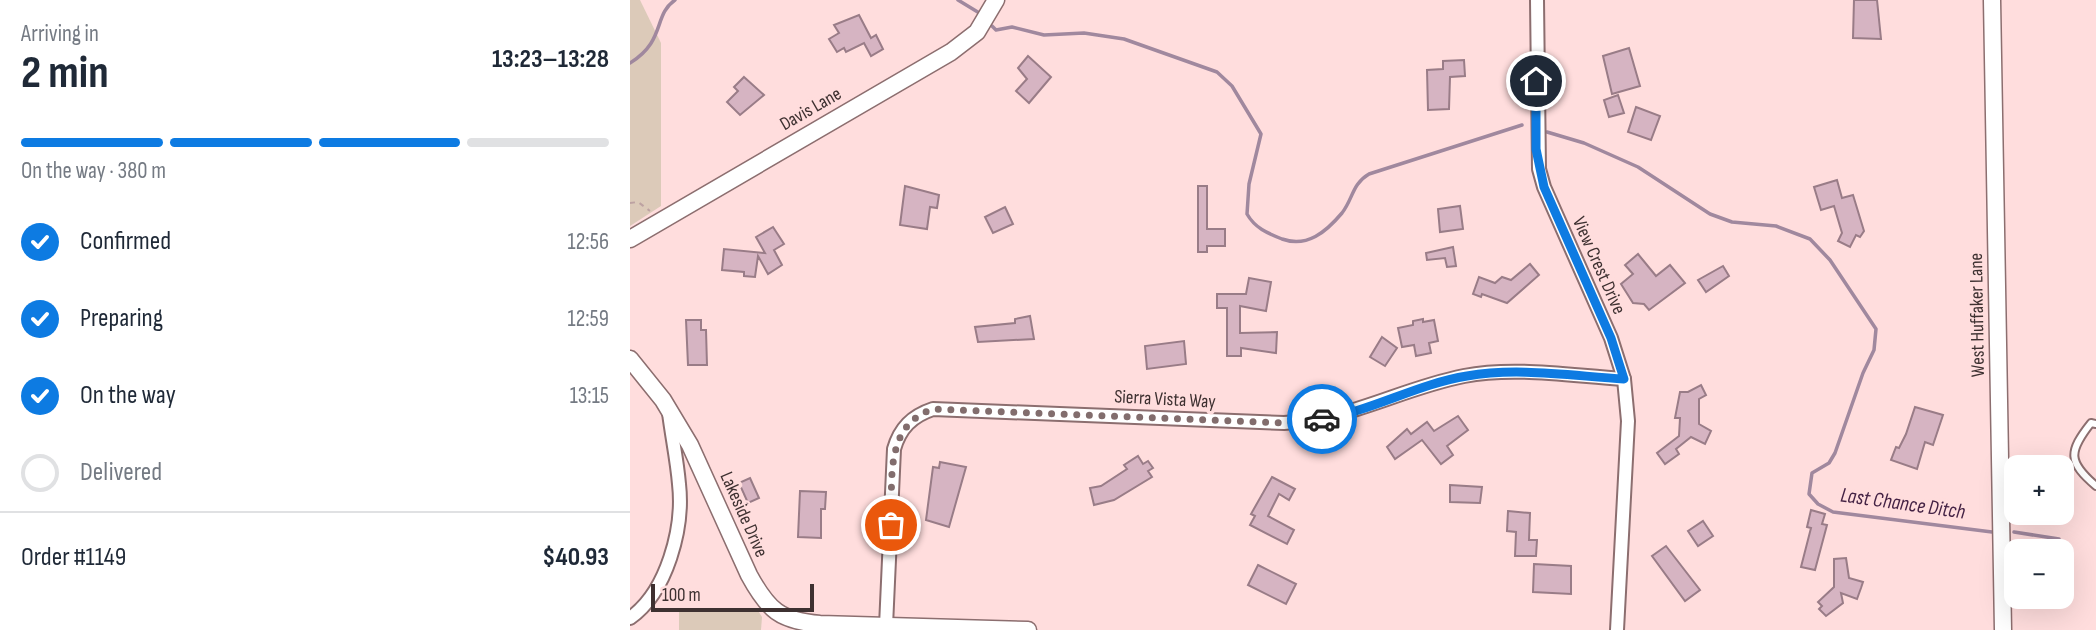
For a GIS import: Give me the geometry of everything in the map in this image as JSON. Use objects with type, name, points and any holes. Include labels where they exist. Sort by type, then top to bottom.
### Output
[{"type":"street","name":"Davis Lane","points":[[630,239],[951,52],[977,32],[996,0]]},
{"type":"street","name":"View Crest Drive","points":[[1537,0],[1539,169],[1544,187],[1611,338],[1624,379],[1628,421],[1618,630]]},
{"type":"street","name":"West Huffaker Lane","points":[[1992,0],[2003,630]]},
{"type":"street","name":"Lakeside Drive","points":[[630,359],[668,409],[690,445],[749,575],[773,610],[787,619],[807,623],[1028,630]]},
{"type":"street","name":"Sierra Vista Way","points":[[886,626],[894,449],[903,428],[911,420],[933,409],[1284,423],[1348,414],[1467,375],[1505,373],[1624,379]]},
{"type":"street","points":[[630,618],[654,593],[676,531],[679,484],[668,409]]},
{"type":"lane","points":[[2096,424],[2091,423],[2078,439],[2073,454],[2077,470],[2096,486]]},
{"type":"path","points":[[630,203],[638,202],[647,207],[656,223]]},
{"type":"shaded area","points":[[630,0],[640,0],[661,43],[661,206],[630,226]]},
{"type":"shaded area","points":[[757,609],[762,617],[761,630],[679,630],[679,611]]},
{"type":"building","points":[[1854,0],[1877,0],[1881,39],[1853,38]]},
{"type":"building","points":[[859,15],[871,38],[876,35],[883,49],[871,56],[864,43],[846,52],[844,48],[837,52],[829,39],[839,33],[834,25]]},
{"type":"building","points":[[1629,48],[1640,86],[1612,94],[1603,56]]},
{"type":"building","points":[[1028,56],[1051,77],[1029,103],[1016,91],[1027,79],[1018,68]]},
{"type":"building","points":[[1464,60],[1465,76],[1450,77],[1449,109],[1428,110],[1427,70],[1443,69],[1443,61]]},
{"type":"building","points":[[744,77],[764,95],[740,115],[727,102],[738,91],[734,87]]},
{"type":"building","points":[[1618,95],[1624,113],[1609,117],[1604,100]]},
{"type":"building","points":[[1636,107],[1660,116],[1651,140],[1628,132]]},
{"type":"building","points":[[1837,180],[1842,198],[1853,195],[1864,231],[1860,237],[1856,235],[1850,247],[1838,241],[1842,233],[1834,206],[1821,210],[1814,187]]},
{"type":"building","points":[[905,186],[939,195],[937,208],[930,207],[927,229],[900,225]]},
{"type":"building","points":[[1198,186],[1207,186],[1207,229],[1225,229],[1225,246],[1207,246],[1207,252],[1198,252]]},
{"type":"building","points":[[1460,206],[1463,229],[1440,232],[1438,209]]},
{"type":"building","points":[[1005,207],[1013,224],[993,233],[985,217]]},
{"type":"building","points":[[773,227],[784,244],[774,250],[782,265],[768,274],[758,256],[755,277],[744,276],[744,272],[722,270],[724,249],[765,253],[756,237]]},
{"type":"building","points":[[1453,247],[1456,266],[1447,267],[1445,258],[1427,260],[1426,253]]},
{"type":"building","points":[[1638,254],[1656,276],[1670,265],[1685,283],[1649,310],[1644,304],[1633,303],[1621,284],[1633,274],[1625,265]]},
{"type":"building","points":[[1530,264],[1539,275],[1507,303],[1482,294],[1481,297],[1473,294],[1479,277],[1495,283],[1502,277],[1511,280]]},
{"type":"building","points":[[1723,266],[1729,276],[1706,292],[1698,280]]},
{"type":"building","points":[[1249,278],[1271,282],[1266,311],[1240,306],[1240,333],[1277,332],[1276,353],[1241,348],[1241,356],[1227,356],[1227,308],[1217,308],[1217,294],[1246,294]]},
{"type":"building","points":[[1030,316],[1034,339],[978,342],[975,327],[1015,323],[1015,319]]},
{"type":"building","points":[[1423,319],[1423,322],[1434,320],[1438,341],[1429,343],[1431,353],[1416,356],[1414,345],[1402,347],[1398,328],[1413,325],[1413,321]]},
{"type":"building","points":[[686,320],[701,320],[701,330],[706,330],[707,365],[688,365]]},
{"type":"building","points":[[1382,337],[1397,348],[1385,366],[1370,357]]},
{"type":"building","points":[[1184,341],[1186,364],[1147,369],[1145,346]]},
{"type":"building","points":[[1701,385],[1706,395],[1699,399],[1699,424],[1711,431],[1705,444],[1691,437],[1676,449],[1679,454],[1665,464],[1657,453],[1679,436],[1680,418],[1675,418],[1680,392],[1688,392]]},
{"type":"building","points":[[1915,407],[1943,415],[1933,445],[1925,442],[1917,469],[1891,460],[1896,447],[1899,448],[1906,434]]},
{"type":"building","points":[[1458,416],[1468,430],[1447,446],[1453,455],[1441,464],[1422,440],[1395,459],[1387,447],[1407,429],[1411,434],[1427,422],[1434,431]]},
{"type":"building","points":[[1138,456],[1143,464],[1148,461],[1153,468],[1148,471],[1152,477],[1114,500],[1094,505],[1090,488],[1101,486],[1127,469],[1124,465]]},
{"type":"building","points":[[940,462],[966,467],[949,527],[926,520],[933,467],[939,468]]},
{"type":"building","points":[[1272,477],[1295,489],[1289,500],[1279,494],[1268,516],[1294,530],[1287,544],[1250,525],[1255,516],[1251,514]]},
{"type":"building","points":[[750,478],[759,498],[748,503],[739,483]]},
{"type":"building","points":[[1450,485],[1482,487],[1480,503],[1450,502]]},
{"type":"building","points":[[800,491],[826,492],[825,509],[821,509],[821,538],[798,537]]},
{"type":"building","points":[[1811,510],[1825,514],[1822,524],[1827,525],[1815,570],[1801,567],[1811,528],[1807,527]]},
{"type":"building","points":[[1508,511],[1530,513],[1529,540],[1537,540],[1536,556],[1515,556],[1516,532],[1507,531]]},
{"type":"building","points":[[1703,521],[1713,536],[1698,546],[1688,531]]},
{"type":"building","points":[[1666,546],[1700,590],[1685,601],[1652,556]]},
{"type":"building","points":[[1846,558],[1849,578],[1863,582],[1861,588],[1857,599],[1841,593],[1843,603],[1826,616],[1819,609],[1822,606],[1818,602],[1834,587],[1834,559]]},
{"type":"building","points":[[1534,564],[1571,566],[1571,594],[1533,592]]},
{"type":"building","points":[[1258,565],[1296,584],[1286,604],[1248,585]]},
{"type":"waterway","name":"Last Chance Ditch","points":[[630,63],[649,46],[664,13],[675,0]]},
{"type":"waterway","name":"Last Chance Ditch","points":[[958,0],[981,14]]},
{"type":"waterway","name":"Last Chance Ditch","points":[[992,26],[996,30],[1012,27],[1044,35],[1084,33],[1124,39],[1217,72],[1232,86],[1261,134],[1249,184],[1247,214],[1262,230],[1291,241],[1308,240],[1323,232],[1346,208],[1359,182],[1369,174],[1522,125]]},
{"type":"waterway","name":"Last Chance Ditch","points":[[1547,132],[1584,143],[1638,167],[1710,214],[1732,222],[1776,226],[1810,239],[1830,260],[1876,329],[1874,350],[1863,373],[1835,453],[1829,463],[1812,473],[1809,494],[1818,504],[1833,512],[1992,532]]},
{"type":"waterway","name":"Last Chance Ditch","points":[[2014,532],[2059,539]]},
{"type":"way so far","points":[[891,525],[894,449],[897,438],[911,420],[933,409],[943,407],[1284,423],[1322,419]]},
{"type":"route","points":[[1322,419],[1360,411],[1467,375],[1505,373],[1624,379],[1611,338],[1544,187],[1536,149],[1536,81]]}]
